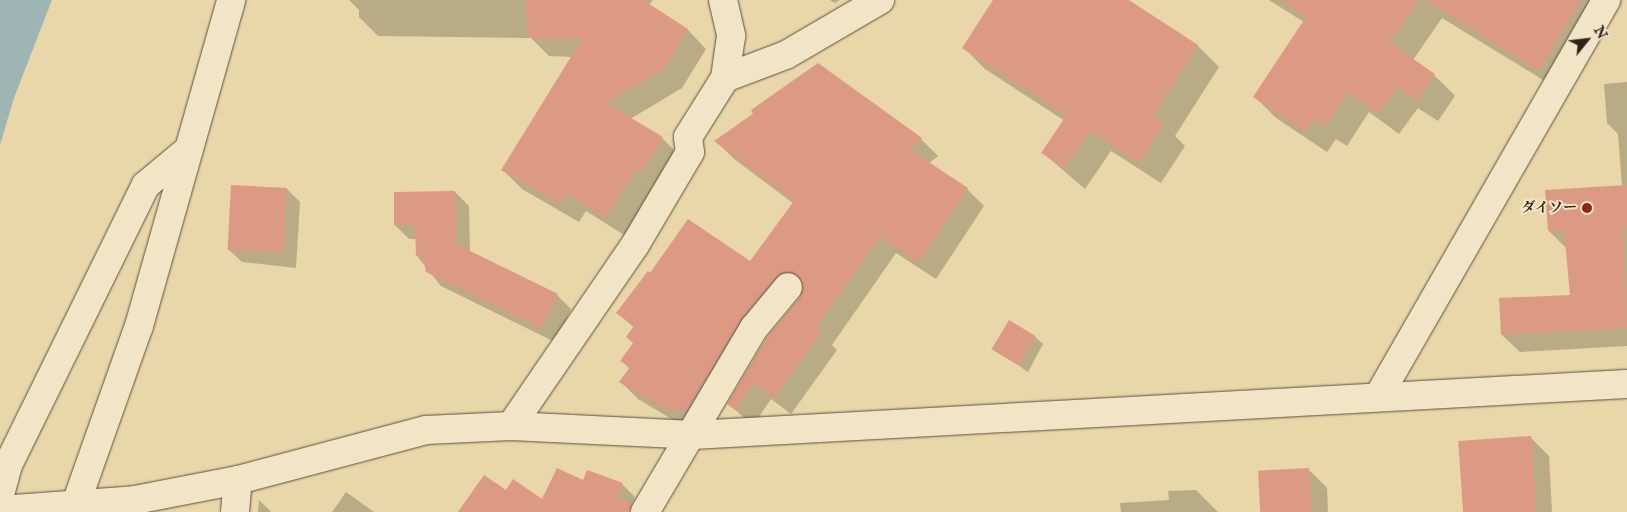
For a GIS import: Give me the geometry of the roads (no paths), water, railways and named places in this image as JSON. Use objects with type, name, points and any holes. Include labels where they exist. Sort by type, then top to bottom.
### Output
[{"type":"street","points":[[65,509],[139,326],[231,0]]},
{"type":"street","points":[[511,426],[635,245],[690,152],[688,137],[725,78],[731,36],[723,0]]},
{"type":"street","points":[[725,78],[786,55],[880,0]]},
{"type":"street","points":[[1378,397],[1606,0]]},
{"type":"street","points":[[0,495],[8,465],[146,185],[188,150]]},
{"type":"street","points":[[645,512],[693,435],[701,416],[754,328],[788,287]]},
{"type":"street","points":[[0,510],[65,509],[135,500],[238,480],[426,430],[511,426],[693,435],[1627,384]]},
{"type":"street","points":[[235,512],[238,480]]},
{"type":"water","points":[[0,0],[52,0],[14,98],[0,145]]},
{"type":"place","name":"ダイソー","points":[[1587,208]]}]
